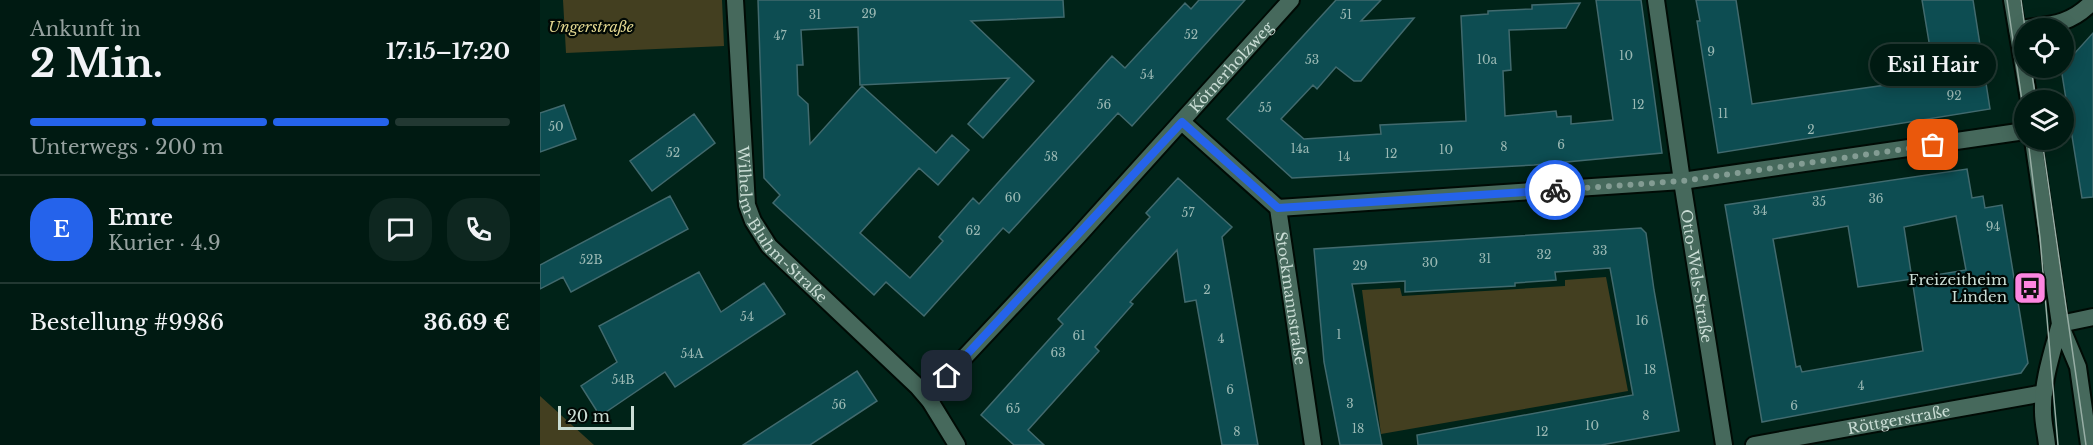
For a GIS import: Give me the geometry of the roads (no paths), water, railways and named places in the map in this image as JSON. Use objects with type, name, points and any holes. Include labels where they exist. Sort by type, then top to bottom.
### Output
[{"type":"street","name":"Wilhelm-Bluhm-Straße","points":[[735,0],[747,205],[769,246],[885,353],[930,401]]},
{"type":"street","name":"Kötnerholzweg","points":[[930,401],[947,376],[1182,122],[1291,0]]},
{"type":"street","name":"Otto-Wels-Straße","points":[[1656,0],[1724,445]]},
{"type":"street","points":[[2012,0],[2015,18]]},
{"type":"street","points":[[2069,18],[2093,1]]},
{"type":"street","points":[[1182,122],[1278,208],[1682,181],[2014,133]]},
{"type":"street","points":[[2034,150],[2060,324],[2078,367],[2089,445]]},
{"type":"street","name":"Stockmannstraße","points":[[1278,208],[1312,445]]},
{"type":"street","points":[[2060,324],[2093,317]]},
{"type":"street","points":[[2048,445],[2043,413],[2046,372],[2060,324]]},
{"type":"street","name":"Röttgerstraße","points":[[1754,445],[2044,393]]},
{"type":"street","points":[[930,401],[957,445]]},
{"type":"tram line","points":[[2007,0],[2020,90]]},
{"type":"tram line","points":[[2021,0],[2024,18]]},
{"type":"tram line","points":[[2033,78],[2034,90]]},
{"type":"tram line","points":[[2029,150],[2040,238],[2058,445]]},
{"type":"tram line","points":[[2043,150],[2086,445]]},
{"type":"place","name":"Esil Hair","points":[[1933,145]]},
{"type":"place","name":"Freizeitheim Linden","points":[[2030,288]]},
{"type":"park label","name":"Ungerstraße","points":[[591,26]]}]
